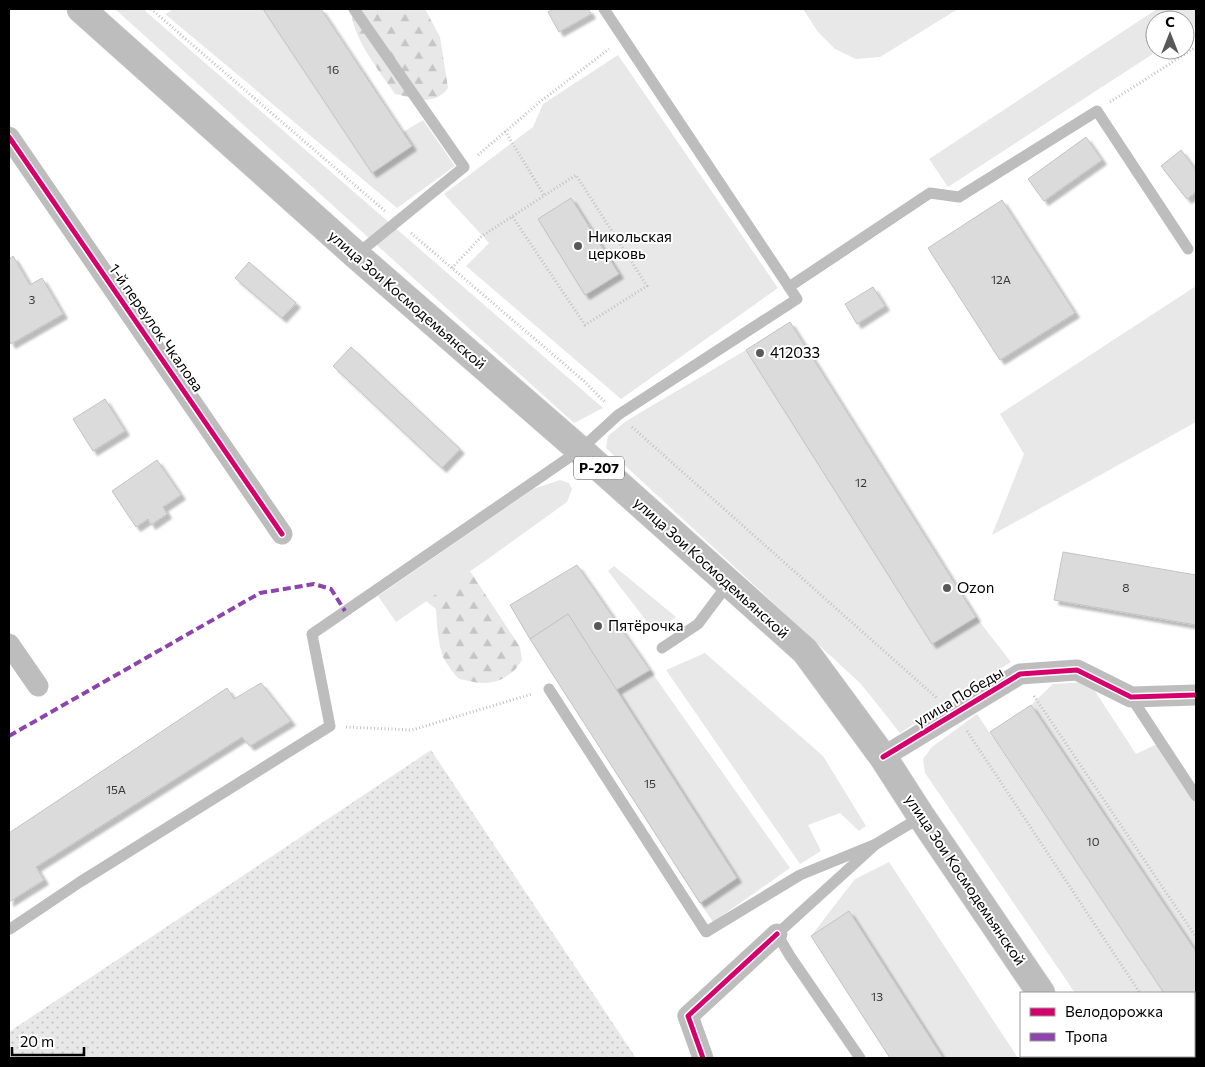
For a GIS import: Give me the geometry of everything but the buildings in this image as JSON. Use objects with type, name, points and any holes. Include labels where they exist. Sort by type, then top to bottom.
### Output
[{"type":"main road","name":"улица Зои Космодемьянской","points":[[81,9],[356,255],[580,450],[804,651],[883,758],[1040,992]]},
{"type":"street","name":"1-й переулок Чкалова","points":[[9,137],[282,534]]},
{"type":"street","points":[[9,644],[38,686]]},
{"type":"street","name":"улица Победы","points":[[883,758],[1020,674],[1077,670],[1132,697],[1196,695]]},
{"type":"street","points":[[703,1058],[688,1016],[777,934]]},
{"type":"lane","points":[[354,9],[464,167],[356,255]]},
{"type":"lane","points":[[10,929],[80,882],[330,726],[312,634],[580,450],[618,415],[797,299],[604,9]]},
{"type":"lane","points":[[790,287],[930,194],[959,197],[1097,111],[1188,249]]},
{"type":"lane","points":[[662,648],[698,624],[728,584]]},
{"type":"lane","points":[[549,689],[706,932],[800,875],[876,844],[921,816]]},
{"type":"lane","points":[[1132,697],[1196,796]]},
{"type":"lane","points":[[860,1058],[777,934],[876,844]]},
{"type":"path","points":[[464,167],[541,101],[623,38]]},
{"type":"path","points":[[1097,111],[1196,47]]},
{"type":"path","points":[[505,131],[544,196]]},
{"type":"path","points":[[452,268],[482,236],[512,216],[576,175],[647,286],[585,325],[512,216]]},
{"type":"path","points":[[618,415],[956,714],[1139,992]]},
{"type":"path","points":[[1020,674],[1196,937]]},
{"type":"path","points":[[330,726],[412,730],[549,689]]},
{"type":"green space","points":[[115,9],[143,9],[603,408],[574,423]]},
{"type":"green space","points":[[174,9],[263,9],[372,172],[412,146],[403,132],[423,120],[455,166],[397,208],[165,14]]},
{"type":"green space","points":[[352,9],[425,9],[440,37],[448,88],[443,94],[437,98],[424,100],[395,94],[367,53],[355,30]]},
{"type":"green space","points":[[803,9],[958,9],[880,57],[856,59],[835,49],[818,32]]},
{"type":"green space","points":[[1196,9],[1196,26],[1195,10],[1155,10]]},
{"type":"green space","points":[[1145,17],[1145,59],[948,187],[929,159]]},
{"type":"green space","points":[[618,55],[778,288],[621,399],[466,266],[489,243],[444,194],[533,127],[543,104]]},
{"type":"green space","points":[[1196,286],[1196,422],[992,535],[1024,454],[1000,414]]},
{"type":"green space","points":[[746,350],[932,644],[976,617],[1011,662],[900,733],[861,684],[606,448],[608,436],[626,421]]},
{"type":"green space","points":[[560,480],[569,483],[572,489],[567,502],[396,622],[378,596],[533,489]]},
{"type":"green space","points":[[614,566],[676,617],[655,632],[608,571]]},
{"type":"green space","points":[[470,571],[520,647],[522,660],[517,667],[506,677],[493,682],[477,683],[459,679],[455,675],[441,651],[436,609],[426,601]]},
{"type":"green space","points":[[705,653],[823,756],[866,826],[859,831],[840,813],[808,825],[821,851],[800,864],[666,670]]},
{"type":"green space","points":[[650,670],[790,868],[713,922],[700,903],[737,878],[616,690]]},
{"type":"green space","points":[[1089,682],[1136,754],[1161,742],[1196,796],[1196,952],[1031,705],[1053,684]]},
{"type":"green space","points":[[977,714],[1163,992],[1074,992],[925,773],[923,759],[932,747]]},
{"type":"green space","points":[[431,750],[636,1058],[9,1058],[9,1032]]},
{"type":"green space","points":[[889,862],[1018,1058],[943,1058],[849,911],[811,936],[855,879]]},
{"type":"marked path","points":[[9,736],[260,593],[314,584],[331,589],[345,611]]},
{"type":"cycle path","points":[[9,137],[282,534]]},
{"type":"cycle path","points":[[883,757],[1020,674],[1077,670],[1131,697],[1196,695]]},
{"type":"cycle path","points":[[703,1058],[688,1016],[777,934]]},
{"type":"place","name":"Никольская церковь","points":[[578,246]]},
{"type":"place","name":"412033","points":[[760,353]]},
{"type":"place","name":"Ozon","points":[[947,588]]},
{"type":"place","name":"Пятёрочка","points":[[598,626]]}]
